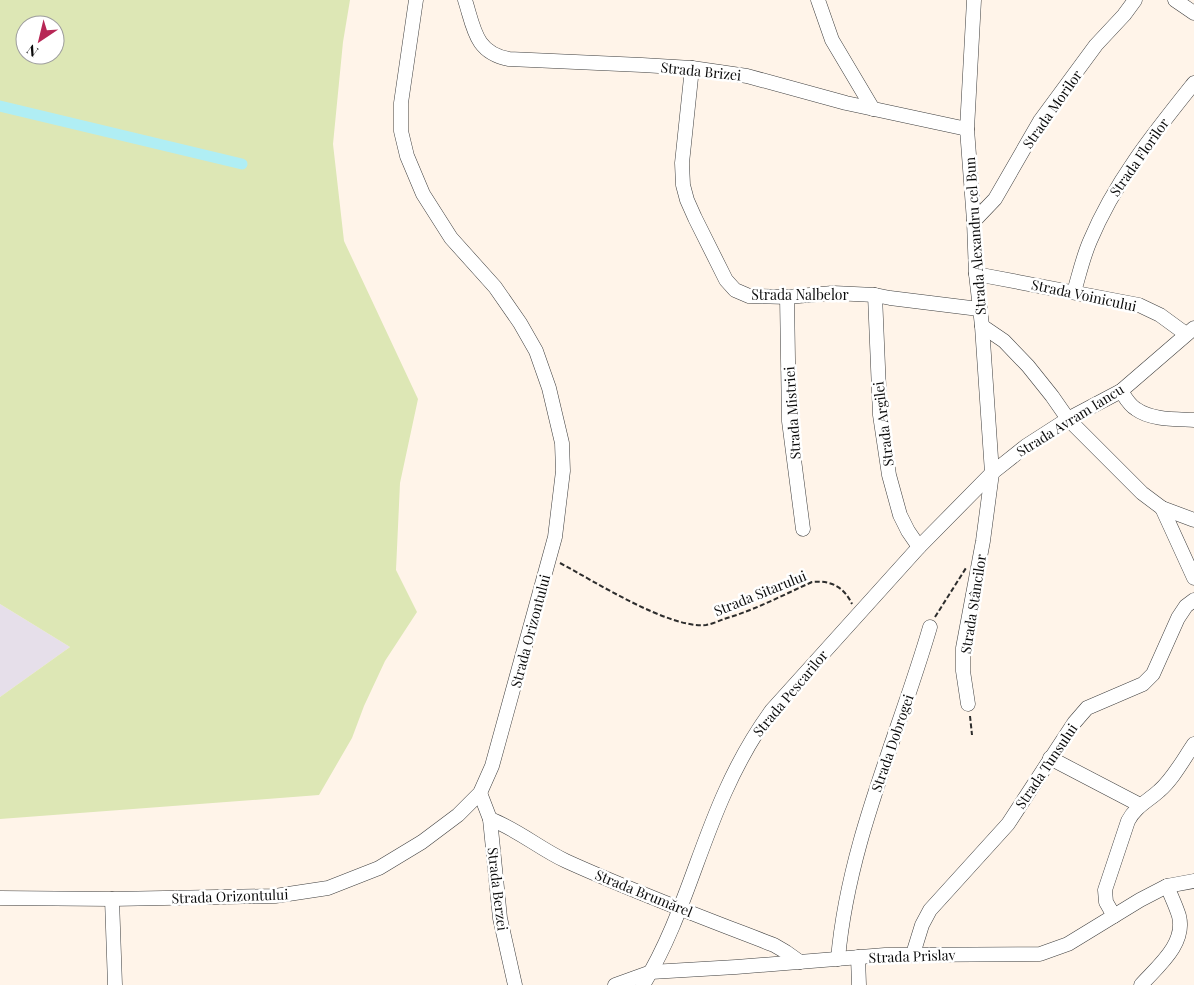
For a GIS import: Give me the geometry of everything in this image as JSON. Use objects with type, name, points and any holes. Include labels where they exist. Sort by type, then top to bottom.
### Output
[{"type":"street","name":"Strada Orizontului","points":[[0,898],[112,899],[275,896],[328,888],[380,868],[422,842],[458,814],[480,793],[492,766],[555,537],[563,471],[562,443],[549,388],[536,351],[520,323],[495,287],[451,238],[423,194],[405,147],[401,131],[401,103],[416,0]]},
{"type":"street","name":"Strada Brizei","points":[[465,0],[475,33],[481,45],[497,57],[692,68],[747,76],[846,103],[967,129]]},
{"type":"street","points":[[818,0],[832,40],[873,109]]},
{"type":"street","name":"Strada Alexandru cel Bun","points":[[974,0],[967,129],[976,274],[982,326],[992,473]]},
{"type":"street","name":"Strada Morilor","points":[[974,222],[995,199],[1040,121],[1096,45],[1124,15],[1135,0]]},
{"type":"street","points":[[1175,0],[1194,13]]},
{"type":"street","name":"Strada Nalbelor","points":[[692,68],[682,163],[683,185],[687,200],[722,272],[735,290],[749,296],[787,297],[833,293],[875,295],[979,309]]},
{"type":"street","name":"Strada Florilor","points":[[1074,292],[1090,242],[1115,189],[1159,126],[1194,83]]},
{"type":"street","name":"Strada Voinicului","points":[[976,274],[1139,305],[1190,331]]},
{"type":"street","name":"Strada Argilei","points":[[875,295],[879,406],[889,475],[900,515],[919,547]]},
{"type":"street","name":"Strada Mistriei","points":[[787,297],[790,422],[803,529]]},
{"type":"street","points":[[982,326],[1004,341],[1028,366],[1068,419],[1142,493],[1162,508],[1194,520]]},
{"type":"street","name":"Strada Avram Iancu","points":[[992,473],[1026,446],[1068,419],[1121,391],[1190,331]]},
{"type":"street","points":[[1121,391],[1134,408],[1143,414],[1194,420]]},
{"type":"street","name":"Strada Pescarilor","points":[[643,985],[664,948],[725,792],[756,733],[772,710],[919,547],[992,473]]},
{"type":"street","name":"Strada Stâncilor","points":[[968,704],[963,671],[963,648],[983,541],[992,473]]},
{"type":"street","points":[[1162,508],[1194,578]]},
{"type":"street","name":"Strada Tunsului","points":[[913,954],[922,925],[930,910],[1008,824],[1074,723],[1087,708],[1143,684],[1153,674],[1178,618],[1186,606],[1194,600]]},
{"type":"street","name":"Strada Dobrogei","points":[[838,959],[841,926],[866,823],[890,744],[916,675],[930,627]]},
{"type":"street","points":[[1114,916],[1106,902],[1105,890],[1128,820],[1140,805],[1160,790],[1194,744]]},
{"type":"street","points":[[1050,758],[1140,805]]},
{"type":"street","name":"Strada Berzei","points":[[480,793],[490,819],[500,918],[515,985]]},
{"type":"street","name":"Strada Brumărel","points":[[490,819],[502,823],[563,860],[618,884],[774,945],[800,962]]},
{"type":"street","name":"Strada Prislav","points":[[615,985],[652,972],[913,954],[1040,954],[1068,944],[1140,900],[1168,886],[1194,881]]},
{"type":"street","points":[[1141,985],[1169,954],[1180,933],[1179,916],[1168,886]]},
{"type":"street","points":[[112,899],[115,985]]},
{"type":"street","points":[[858,957],[859,985]]},
{"type":"path","name":"Strada Sitarului","points":[[549,558],[667,618],[689,625],[707,625],[744,613],[812,582],[823,581],[832,582],[841,589],[849,598],[857,616]]},
{"type":"path","points":[[930,627],[969,562]]},
{"type":"path","points":[[968,704],[972,735]]},
{"type":"shaded area","points":[[0,604],[70,647],[0,697]]},
{"type":"green space","points":[[0,0],[350,0],[343,42],[333,144],[344,241],[418,399],[400,483],[396,570],[417,612],[385,661],[364,706],[352,738],[319,795],[0,819],[0,697],[70,647],[0,604]]},
{"type":"waterway","points":[[0,106],[242,164]]}]
